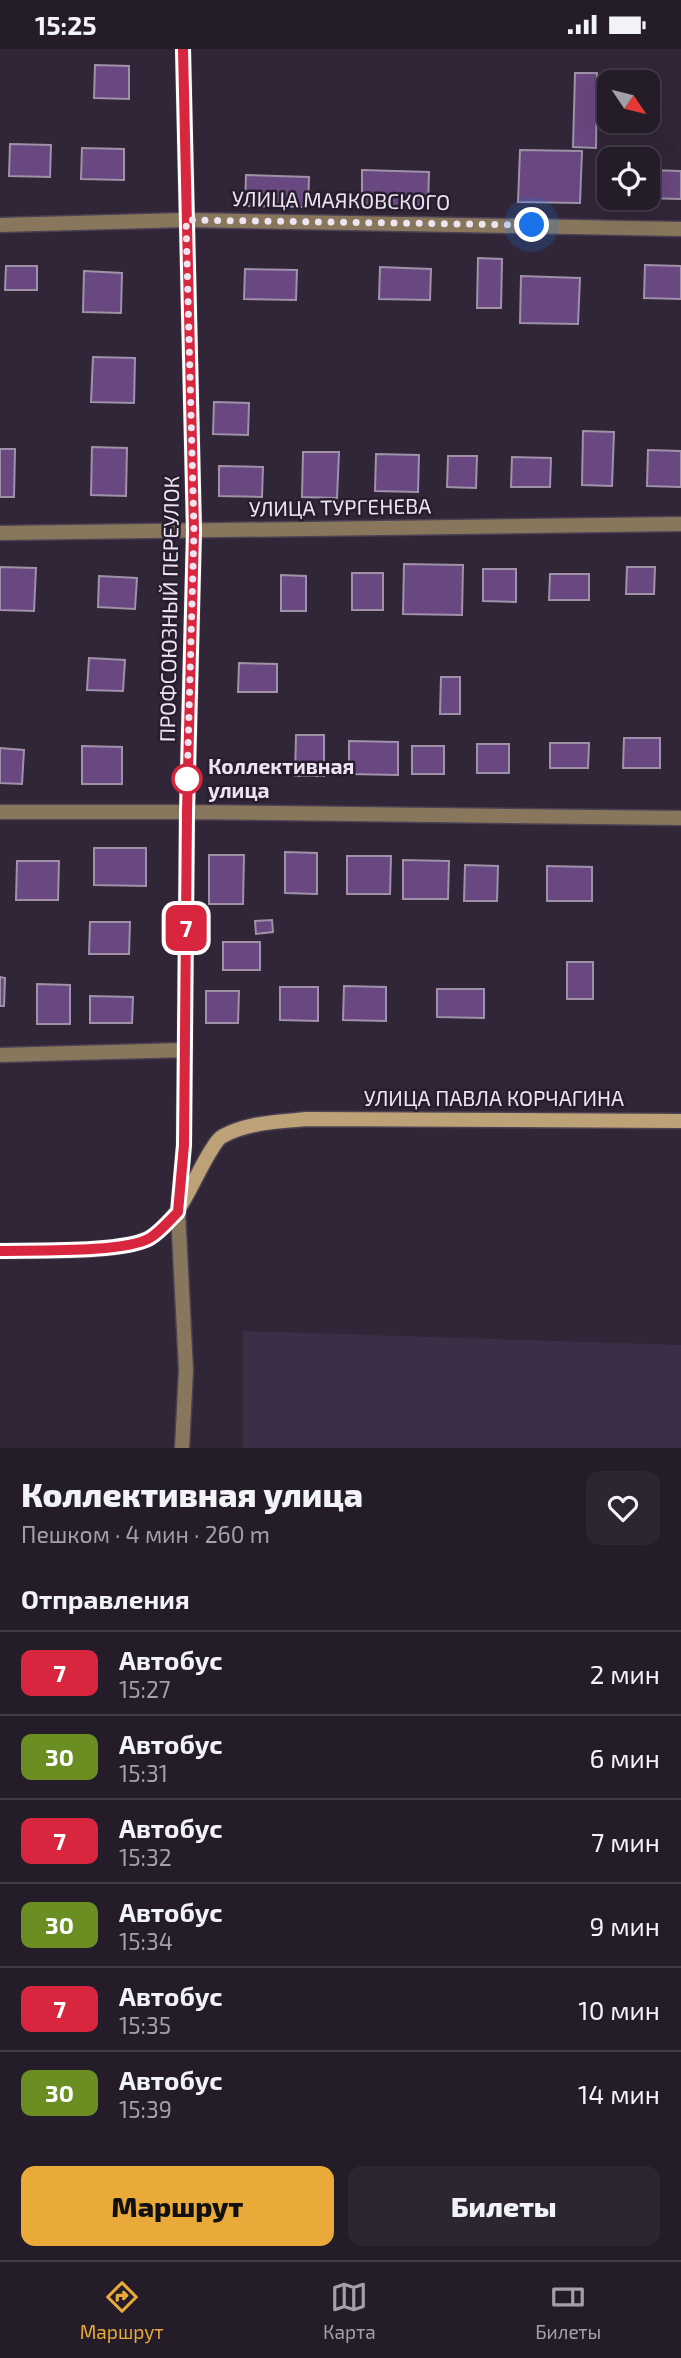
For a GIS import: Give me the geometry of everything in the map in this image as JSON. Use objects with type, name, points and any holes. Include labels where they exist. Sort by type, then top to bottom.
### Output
[{"type":"street","name":"ПРОФСОЮЗНЫЙ ПЕРЕУЛОК","points":[[182,1448],[186,1370],[178,1212],[184,1145],[187,812],[194,531],[183,49]]},
{"type":"street","name":"УЛИЦА МАЯКОВСКОГО","points":[[0,225],[186,220],[681,229]]},
{"type":"street","name":"УЛИЦА ТУРГЕНЕВА","points":[[0,533],[681,523]]},
{"type":"street","points":[[0,812],[681,818]]},
{"type":"street","points":[[0,1055],[185,1050]]},
{"type":"street","name":"УЛИЦА ПАВЛА КОРЧАГИНА","points":[[178,1212],[220,1137],[250,1125],[307,1119],[681,1121]]},
{"type":"street","points":[[0,1251],[87,1249],[124,1245],[150,1238],[178,1212]]},
{"type":"shaded area","points":[[243,1331],[681,1345],[681,1448],[243,1448]]},
{"type":"building","points":[[95,65],[129,66],[129,99],[94,98]]},
{"type":"building","points":[[575,73],[597,73],[596,148],[573,147]]},
{"type":"building","points":[[10,144],[51,145],[50,177],[9,176]]},
{"type":"building","points":[[82,148],[124,149],[124,180],[81,179]]},
{"type":"building","points":[[520,150],[582,151],[580,203],[518,202]]},
{"type":"building","points":[[362,170],[429,172],[428,207],[362,205]]},
{"type":"building","points":[[660,170],[681,171],[681,199],[660,199]]},
{"type":"building","points":[[246,175],[309,177],[308,207],[245,206]]},
{"type":"building","points":[[478,258],[502,259],[501,308],[477,308]]},
{"type":"building","points":[[645,265],[681,266],[681,299],[644,298]]},
{"type":"building","points":[[6,266],[37,266],[37,290],[5,290]]},
{"type":"building","points":[[380,267],[431,269],[430,300],[379,299]]},
{"type":"building","points":[[245,269],[297,270],[296,300],[244,299]]},
{"type":"building","points":[[84,271],[122,273],[121,313],[83,312]]},
{"type":"building","points":[[521,276],[580,278],[578,324],[520,323]]},
{"type":"building","points":[[93,357],[135,358],[134,403],[91,402]]},
{"type":"building","points":[[214,402],[249,403],[248,435],[213,434]]},
{"type":"building","points":[[583,431],[614,432],[612,486],[582,485]]},
{"type":"building","points":[[92,447],[127,448],[126,496],[91,495]]},
{"type":"building","points":[[0,449],[15,449],[14,497],[0,497]]},
{"type":"building","points":[[648,450],[681,451],[681,487],[647,486]]},
{"type":"building","points":[[303,452],[339,452],[337,498],[302,497]]},
{"type":"building","points":[[376,454],[419,455],[418,492],[375,491]]},
{"type":"building","points":[[448,456],[477,456],[476,488],[447,487]]},
{"type":"building","points":[[512,457],[551,458],[550,487],[511,487]]},
{"type":"building","points":[[219,466],[263,467],[262,497],[219,496]]},
{"type":"building","points":[[404,564],[463,565],[462,615],[403,614]]},
{"type":"building","points":[[0,567],[36,568],[34,611],[0,610]]},
{"type":"building","points":[[627,567],[655,567],[654,594],[626,594]]},
{"type":"building","points":[[483,569],[516,569],[516,602],[483,601]]},
{"type":"building","points":[[352,573],[383,573],[383,610],[352,610]]},
{"type":"building","points":[[550,574],[589,574],[589,600],[549,600]]},
{"type":"building","points":[[281,575],[306,576],[306,611],[281,611]]},
{"type":"building","points":[[99,576],[137,578],[135,609],[98,607]]},
{"type":"building","points":[[89,658],[125,660],[123,691],[87,690]]},
{"type":"building","points":[[239,663],[277,664],[277,692],[238,692]]},
{"type":"building","points":[[441,677],[460,677],[460,714],[440,714]]},
{"type":"building","points":[[296,735],[324,735],[324,776],[295,776]]},
{"type":"building","points":[[624,738],[660,738],[660,768],[623,768]]},
{"type":"building","points":[[349,741],[398,742],[398,775],[349,774]]},
{"type":"building","points":[[550,743],[589,743],[588,768],[550,768]]},
{"type":"building","points":[[477,744],[509,744],[509,773],[477,773]]},
{"type":"building","points":[[82,746],[122,747],[122,784],[82,784]]},
{"type":"building","points":[[412,746],[444,746],[444,774],[412,774]]},
{"type":"building","points":[[0,748],[24,750],[22,784],[0,783]]},
{"type":"building","points":[[94,848],[146,848],[146,886],[94,885]]},
{"type":"building","points":[[285,852],[317,853],[317,894],[285,893]]},
{"type":"building","points":[[209,855],[244,855],[243,904],[209,904]]},
{"type":"building","points":[[347,856],[391,856],[390,894],[347,894]]},
{"type":"building","points":[[403,860],[449,861],[448,899],[403,899]]},
{"type":"building","points":[[17,861],[59,861],[58,900],[16,900]]},
{"type":"building","points":[[465,865],[498,866],[497,901],[464,901]]},
{"type":"building","points":[[547,866],[592,867],[592,901],[547,901]]},
{"type":"building","points":[[272,920],[273,932],[256,934],[255,921]]},
{"type":"building","points":[[90,922],[130,922],[129,954],[89,954]]},
{"type":"building","points":[[223,942],[260,942],[260,970],[223,970]]},
{"type":"building","points":[[567,962],[593,962],[593,999],[567,999]]},
{"type":"building","points":[[0,977],[5,978],[4,1006],[0,1006]]},
{"type":"building","points":[[37,984],[70,985],[70,1024],[37,1024]]},
{"type":"building","points":[[344,986],[386,987],[386,1021],[343,1020]]},
{"type":"building","points":[[280,987],[318,987],[318,1021],[280,1020]]},
{"type":"building","points":[[437,989],[484,989],[484,1018],[437,1017]]},
{"type":"building","points":[[206,991],[239,991],[238,1023],[206,1023]]},
{"type":"building","points":[[90,996],[133,997],[132,1023],[90,1023]]},
{"type":"bus line","name":"7","points":[[0,1251],[87,1249],[124,1245],[150,1238],[178,1212],[184,1145],[187,812],[194,531],[183,49]]},
{"type":"place","name":"Коллективная улица","points":[[187,779]]},
{"type":"route","points":[[187,779],[187,786],[194,531],[186,220],[532,225]]}]
